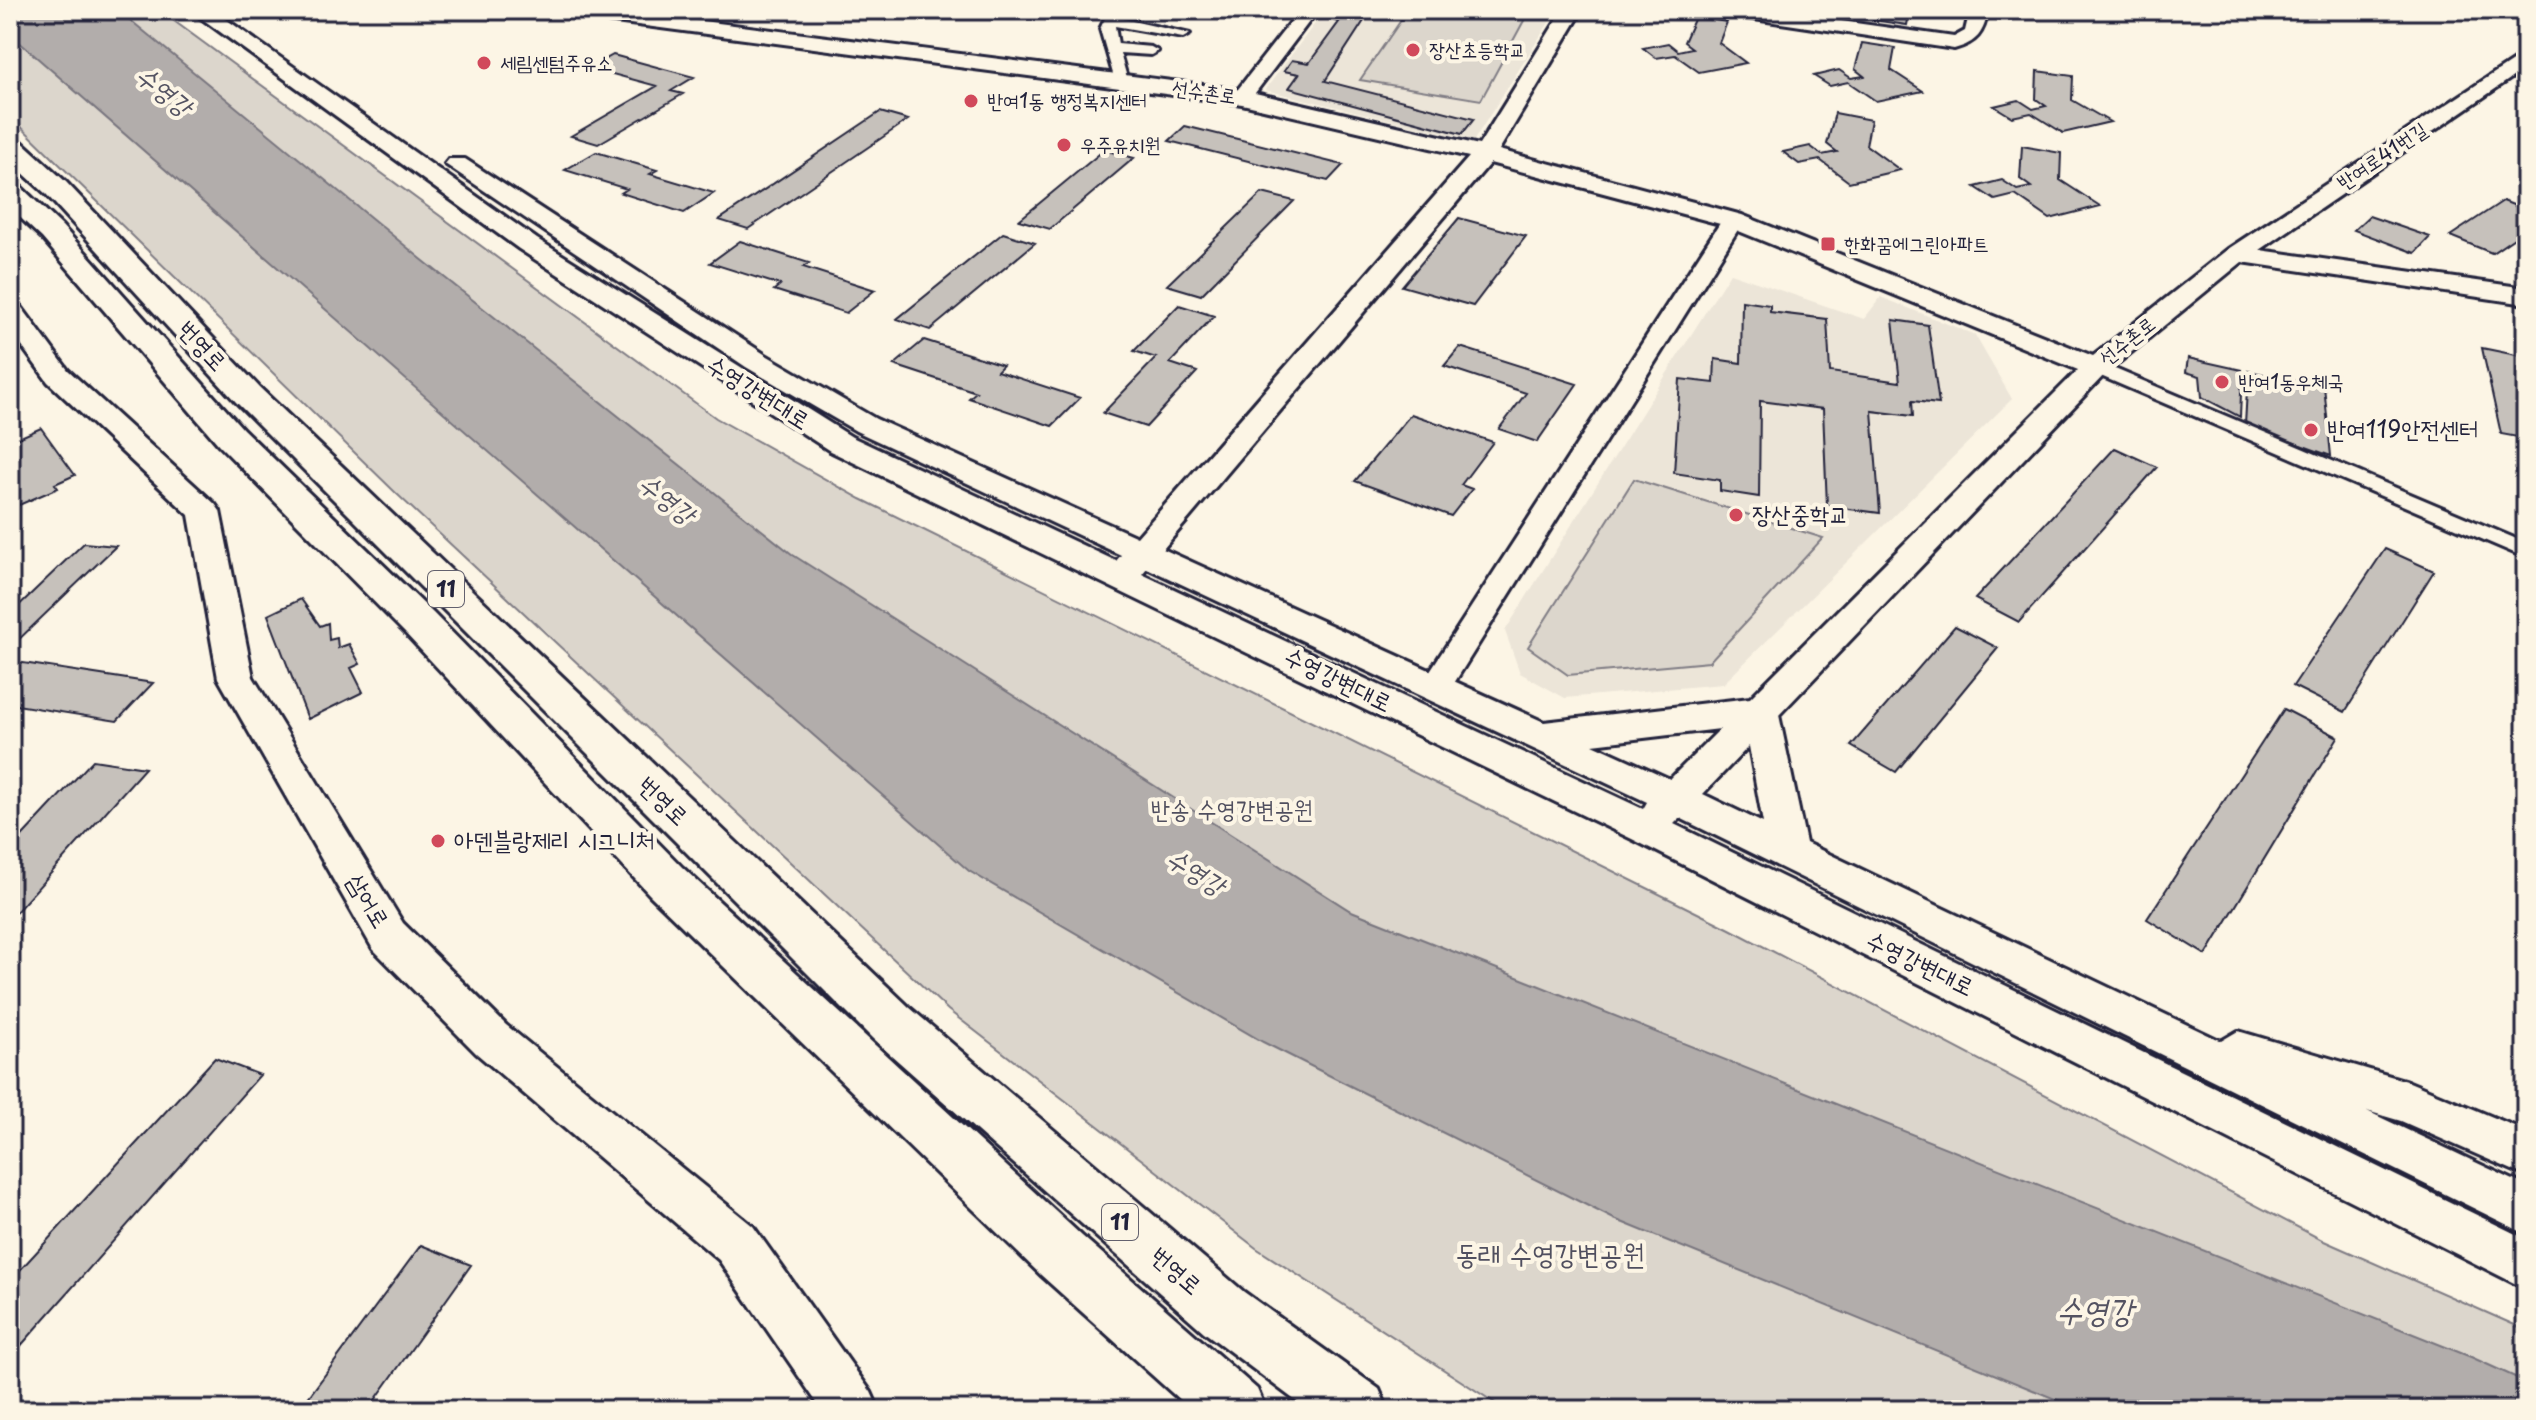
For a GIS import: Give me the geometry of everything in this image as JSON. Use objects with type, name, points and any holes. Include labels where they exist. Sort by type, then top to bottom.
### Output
[{"type":"highway","name":"번영로","points":[[10,146],[56,188],[248,395],[891,1023],[1224,1312],[1358,1410]]},
{"type":"highway","name":"번영로","points":[[10,192],[52,232],[231,437],[419,623],[666,881],[995,1194],[1236,1410]]},
{"type":"main road","name":"수영강변대로","points":[[200,10],[528,244],[739,382],[841,444],[1435,688],[1541,736],[2526,1211]]},
{"type":"main road","name":"수영강변대로","points":[[236,10],[471,174],[756,361],[866,425],[1646,828],[2526,1265]]},
{"type":"main road","name":"선수촌로","points":[[569,10],[1242,97],[1485,154],[1733,220],[2096,367],[2237,254]]},
{"type":"main road","points":[[1132,564],[1485,154],[1573,10]]},
{"type":"main road","name":"반여로41번길","points":[[2237,254],[2526,58]]},
{"type":"main road","points":[[2237,254],[2526,296]]},
{"type":"main road","name":"삼어로","points":[[10,311],[58,376],[204,511],[236,678],[388,936],[491,1039],[736,1243],[853,1410]]},
{"type":"main road","points":[[1646,828],[2096,367]]},
{"type":"main road","points":[[1541,736],[1760,711]]},
{"type":"main road","points":[[1760,711],[1789,855]]},
{"type":"main road","points":[[2128,1018],[2407,1102],[2526,1154]]},
{"type":"street","points":[[1242,97],[1309,10]]},
{"type":"street","points":[[1727,10],[1954,43],[1967,41],[1976,32],[1979,10]]},
{"type":"street","points":[[1121,81],[1107,29],[1113,16],[1183,34]]},
{"type":"street","points":[[1112,48],[1151,51]]},
{"type":"street","points":[[1435,688],[1733,220]]},
{"type":"street","points":[[2096,367],[2526,551]]},
{"type":"shaded area","name":"장산초등학교","points":[[1325,10],[1557,10],[1474,140],[1265,90]]},
{"type":"shaded area","name":"장산중학교","points":[[1730,273],[1864,319],[1881,297],[1975,335],[2012,399],[1723,684],[1565,698],[1520,673],[1505,631]]},
{"type":"green space","points":[[10,10],[159,10],[716,418],[861,499],[1730,929],[2324,1241],[2526,1330],[2526,1410],[1506,1410],[1256,1248],[948,1010],[398,495],[10,116]]},
{"type":"green space","points":[[1408,10],[1490,10],[1527,15],[1481,100],[1360,80]]},
{"type":"green space","points":[[1634,479],[1823,538],[1709,662],[1568,675],[1528,647]]},
{"type":"water","name":"수영강","points":[[10,10],[118,10],[420,258],[793,555],[1349,910],[2471,1357],[2526,1382],[2526,1410],[2082,1410],[1614,1219],[1263,1042],[969,871],[10,34]]},
{"type":"building","points":[[1337,10],[1371,10],[1325,81],[1474,119],[1462,134],[1289,88],[1299,74],[1284,71],[1292,60],[1309,63],[1339,22],[1335,21],[1342,11]]},
{"type":"building","points":[[1875,10],[1910,10],[1907,25],[1873,20]]},
{"type":"building","points":[[1695,17],[1727,22],[1719,43],[1746,63],[1699,72],[1675,55],[1656,58],[1643,48],[1668,43],[1678,51],[1692,48],[1684,42]]},
{"type":"building","points":[[1862,43],[1895,48],[1891,70],[1923,91],[1876,101],[1848,82],[1830,86],[1814,76],[1839,70],[1851,78],[1864,76],[1855,69]]},
{"type":"building","points":[[613,55],[694,77],[671,91],[683,94],[598,144],[571,136],[657,86],[590,68]]},
{"type":"building","points":[[2037,71],[2073,76],[2072,100],[2110,122],[2063,133],[2031,113],[2012,117],[1994,106],[2019,100],[2033,109],[2046,106],[2036,99]]},
{"type":"building","points":[[880,112],[908,120],[748,229],[719,220]]},
{"type":"building","points":[[1835,113],[1871,120],[1866,145],[1900,170],[1849,182],[1820,160],[1799,164],[1783,152],[1810,146],[1822,155],[1837,152],[1827,144]]},
{"type":"building","points":[[1185,126],[1343,165],[1328,181],[1169,141]]},
{"type":"building","points":[[2022,146],[2061,153],[2060,180],[2100,206],[2050,219],[2015,195],[1995,200],[1975,187],[2002,180],[2017,190],[2031,187],[2020,179]]},
{"type":"building","points":[[1104,150],[1134,158],[1050,229],[1019,220]]},
{"type":"building","points":[[596,152],[657,170],[650,174],[714,193],[684,213],[621,193],[627,189],[565,170]]},
{"type":"building","points":[[1262,193],[1294,201],[1201,295],[1167,285]]},
{"type":"building","points":[[2503,201],[2526,210],[2526,230],[2492,253],[2450,236]]},
{"type":"building","points":[[2369,216],[2430,237],[2415,253],[2354,230]]},
{"type":"building","points":[[1459,218],[1526,236],[1473,306],[1402,286]]},
{"type":"building","points":[[1003,233],[1035,243],[930,330],[897,319]]},
{"type":"building","points":[[740,241],[809,263],[803,267],[875,290],[846,313],[774,290],[780,285],[710,263]]},
{"type":"building","points":[[1742,301],[1770,305],[1770,312],[1827,319],[1830,372],[1900,382],[1893,320],[1928,325],[1939,404],[1912,401],[1913,416],[1872,411],[1880,513],[1827,506],[1823,409],[1760,401],[1759,497],[1720,491],[1720,480],[1674,473],[1680,379],[1714,383],[1715,359],[1741,363]]},
{"type":"building","points":[[1179,305],[1214,316],[1170,363],[1197,372],[1146,427],[1103,413],[1156,358],[1134,351]]},
{"type":"building","points":[[924,340],[1003,365],[997,371],[1080,398],[1052,426],[969,398],[976,392],[894,365]]},
{"type":"building","points":[[1460,347],[1577,384],[1537,442],[1499,429],[1526,393],[1444,366]]},
{"type":"building","points":[[2482,348],[2526,357],[2526,473],[2518,437],[2501,434]]},
{"type":"building","points":[[2188,358],[2242,370],[2240,417],[2202,397],[2200,376],[2186,372]]},
{"type":"building","points":[[2248,371],[2324,386],[2331,456],[2245,425]]},
{"type":"building","points":[[1411,414],[1493,442],[1461,485],[1472,489],[1451,516],[1355,481]]},
{"type":"building","points":[[41,428],[75,475],[55,484],[58,488],[19,505],[10,491],[10,436],[14,440]]},
{"type":"building","points":[[2115,448],[2157,467],[2019,622],[1975,599]]},
{"type":"building","points":[[84,543],[116,546],[10,648],[10,614]]},
{"type":"building","points":[[2385,549],[2434,571],[2345,712],[2293,686]]},
{"type":"building","points":[[301,599],[320,626],[328,623],[329,640],[337,638],[338,648],[349,644],[360,664],[351,668],[363,692],[308,719],[268,615]]},
{"type":"building","points":[[1955,626],[1998,648],[1896,772],[1851,746]]},
{"type":"building","points":[[10,661],[153,683],[117,721],[10,704]]},
{"type":"building","points":[[2284,709],[2338,737],[2206,955],[2147,919]]},
{"type":"building","points":[[93,760],[145,768],[10,919],[10,849]]},
{"type":"building","points":[[215,1058],[260,1075],[10,1358],[10,1281]]},
{"type":"building","points":[[421,1245],[471,1265],[368,1410],[299,1410]]},
{"type":"place","name":"장산초등학교","points":[[1413,50]]},
{"type":"place","name":"세림센텀주유소","points":[[484,63]]},
{"type":"place","name":"반여1동 행정복지센터","points":[[971,101]]},
{"type":"place","name":"우주유치원","points":[[1064,145]]},
{"type":"place","name":"한화꿈에그린아파트","points":[[1828,244]]},
{"type":"place","name":"반여1동우체국","points":[[2222,382]]},
{"type":"place","name":"반여119안전센터","points":[[2311,430]]},
{"type":"place","name":"장산중학교","points":[[1736,515]]},
{"type":"place","name":"아덴블랑제리 시그니처","points":[[438,841]]},
{"type":"park label","name":"반송 수영강변공원","points":[[1232,810]]},
{"type":"park label","name":"동래 수영강변공원","points":[[1550,1254]]}]
